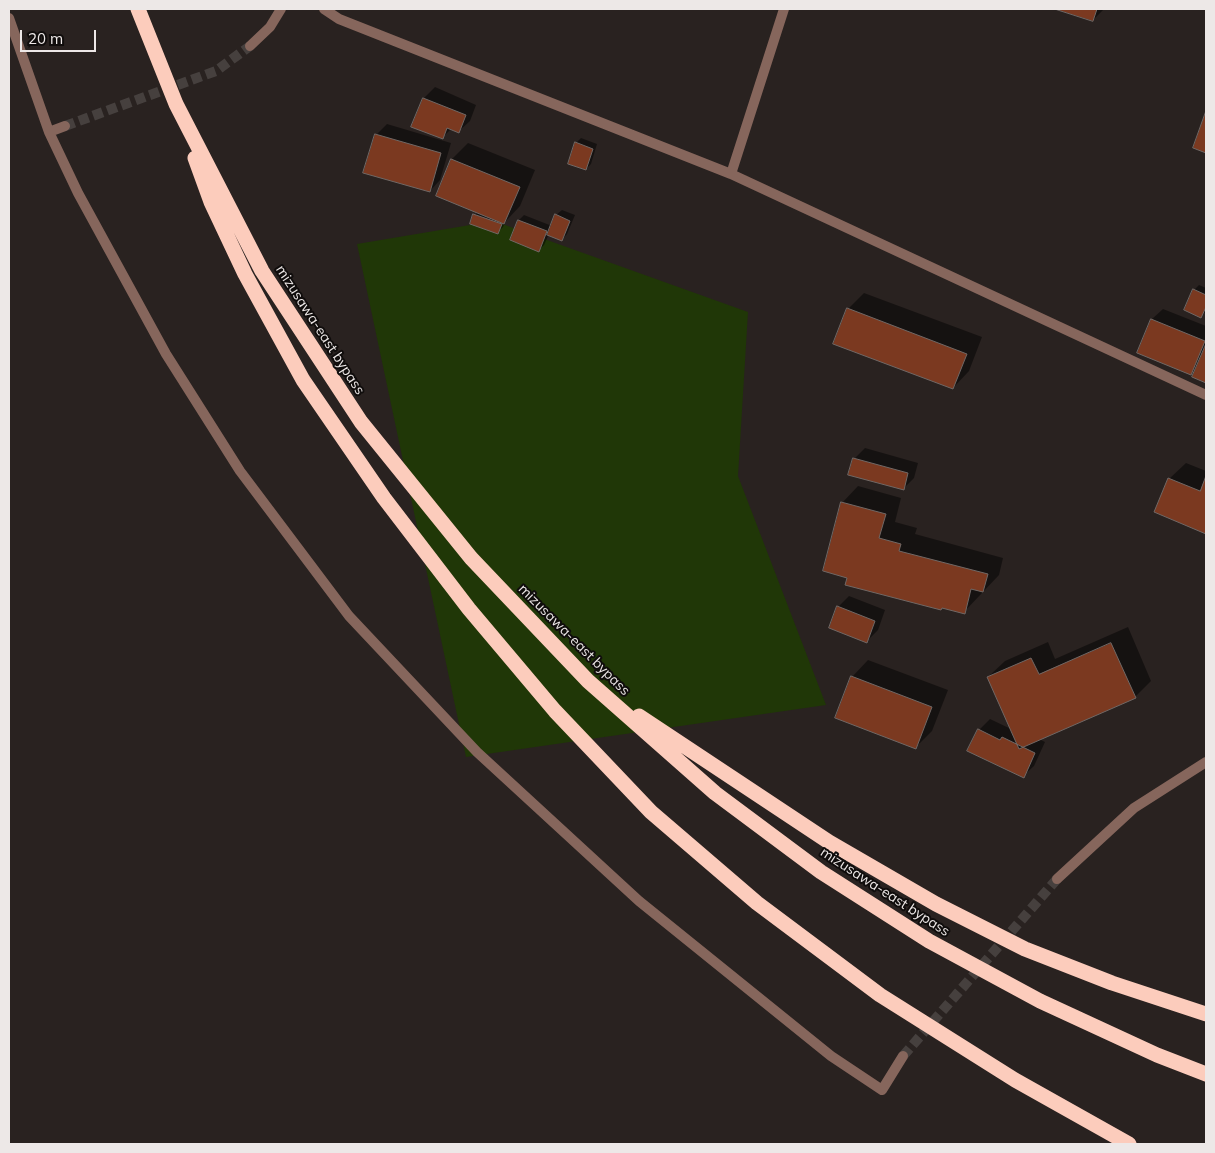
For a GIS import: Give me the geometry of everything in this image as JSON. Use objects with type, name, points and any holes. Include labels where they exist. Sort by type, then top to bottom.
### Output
[{"type":"highway","name":"mizusawa-east bypass","points":[[138,9],[176,104],[262,271],[361,422],[471,558],[588,681],[714,793],[821,872],[929,941],[1040,1001],[1157,1055],[1206,1074]]},
{"type":"highway","points":[[176,104],[211,202],[245,274],[303,380],[384,498],[463,601],[555,711],[651,812],[757,903],[880,995],[1015,1080],[1128,1144]]},
{"type":"highway","points":[[588,681],[829,842],[936,904],[1025,949],[1112,983],[1206,1014]]},
{"type":"street","points":[[250,46],[270,27],[281,9]]},
{"type":"street","points":[[324,9],[339,19],[731,174],[1206,395]]},
{"type":"street","points":[[731,174],[784,9]]},
{"type":"street","points":[[9,18],[49,132],[78,193],[166,354],[240,471],[348,616],[477,752],[639,901],[830,1056],[882,1090],[904,1056]]},
{"type":"street","points":[[49,132],[64,126]]},
{"type":"street","points":[[1057,879],[1134,808],[1206,762]]},
{"type":"green space","points":[[494,221],[748,312],[738,476],[826,705],[466,757],[357,244]]},
{"type":"building","points":[[1055,9],[1097,9],[1093,21]]},
{"type":"building","points":[[423,98],[466,115],[459,133],[447,128],[443,139],[411,127]]},
{"type":"building","points":[[1206,111],[1206,153],[1193,148]]},
{"type":"building","points":[[375,134],[441,153],[430,192],[363,173]]},
{"type":"building","points":[[575,142],[593,149],[586,170],[568,164]]},
{"type":"building","points":[[451,159],[520,187],[504,224],[436,196]]},
{"type":"building","points":[[473,214],[502,224],[498,234],[470,224]]},
{"type":"building","points":[[555,214],[570,221],[562,241],[547,235]]},
{"type":"building","points":[[518,220],[547,231],[539,252],[510,240]]},
{"type":"building","points":[[1193,289],[1206,295],[1206,307],[1201,318],[1184,310]]},
{"type":"building","points":[[847,308],[967,354],[953,389],[833,344]]},
{"type":"building","points":[[1151,319],[1205,341],[1191,375],[1137,353]]},
{"type":"building","points":[[1206,344],[1206,383],[1192,377]]},
{"type":"building","points":[[853,458],[908,473],[904,490],[848,475]]},
{"type":"building","points":[[1206,476],[1206,534],[1154,512],[1168,478],[1200,491]]},
{"type":"building","points":[[841,502],[886,514],[879,538],[901,544],[899,551],[988,574],[983,592],[971,589],[965,614],[942,608],[941,610],[845,585],[847,578],[823,571]]},
{"type":"building","points":[[837,606],[875,621],[867,643],[829,628]]},
{"type":"building","points":[[1111,643],[1136,698],[1019,749],[987,677],[1031,658],[1039,674]]},
{"type":"building","points":[[851,676],[932,707],[916,749],[835,718]]},
{"type":"building","points":[[978,729],[1000,740],[1002,737],[1035,753],[1024,778],[967,751]]},
{"type":"tunnel","points":[[65,126],[216,71],[250,46]]},
{"type":"tunnel","points":[[903,1056],[1057,879]]}]
